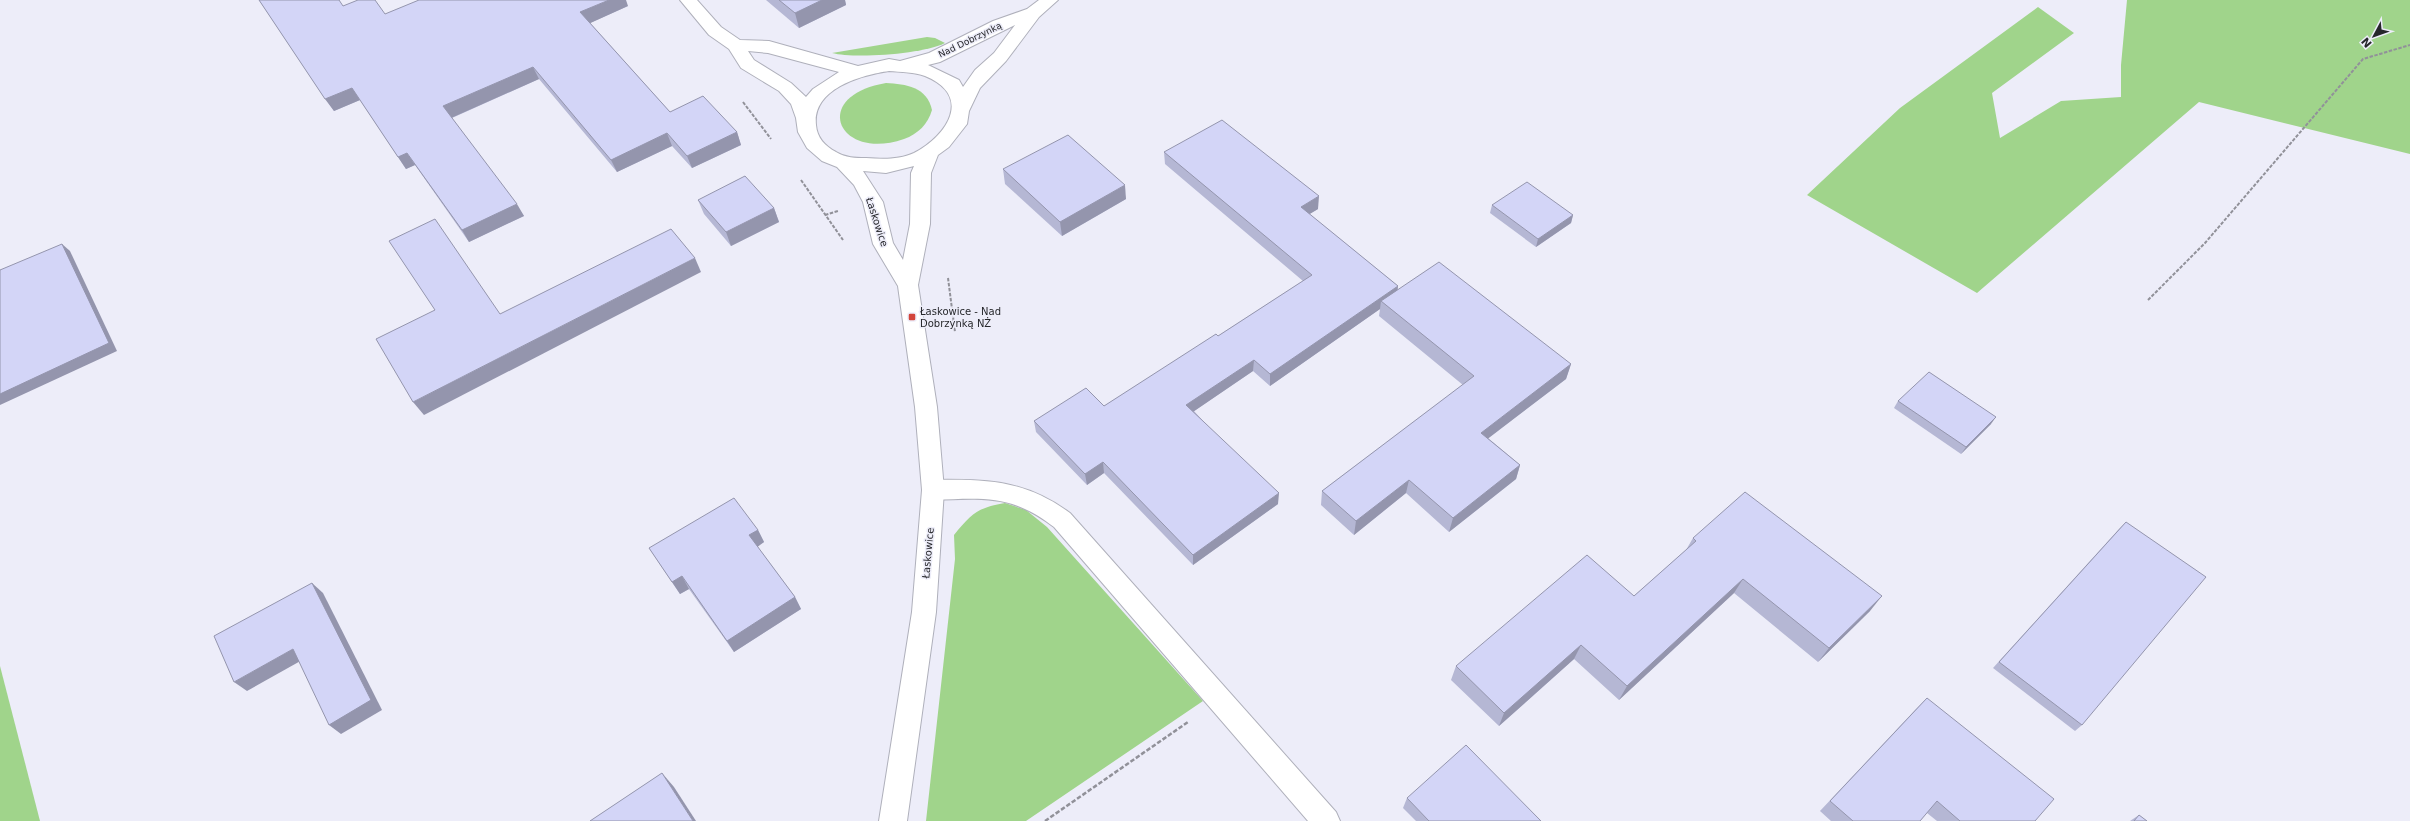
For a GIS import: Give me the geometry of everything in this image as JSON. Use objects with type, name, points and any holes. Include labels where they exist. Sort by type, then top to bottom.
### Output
[{"type":"street","points":[[688,0],[715,32],[736,45],[747,64],[785,88],[799,101],[806,119],[807,130],[811,141],[830,157],[864,167],[886,166],[909,162],[929,153],[943,144],[954,132],[961,120],[962,108],[959,95],[952,84],[940,74],[924,68],[905,65],[871,67],[855,72],[827,87],[810,108],[806,119]]},
{"type":"street","name":"Nad Dobrzynką","points":[[962,108],[972,86],[1000,57],[1033,13],[1050,0]]},
{"type":"street","name":"Nad Dobrzynką","points":[[905,65],[934,58],[970,42],[999,24],[1033,13]]},
{"type":"street","points":[[736,45],[769,47],[855,72]]},
{"type":"street","name":"Łaskowice","points":[[893,821],[924,612],[934,490],[926,407],[908,285],[920,224],[921,173],[929,153]]},
{"type":"street","name":"Łaskowice","points":[[843,162],[862,181],[873,202],[883,244],[908,285]]},
{"type":"street","points":[[934,490],[985,489],[1012,492],[1037,502],[1062,520],[1326,821]]},
{"type":"path","points":[[2148,300],[2205,243],[2363,58],[2410,45]]},
{"type":"path","points":[[948,270],[955,336]]},
{"type":"path","points":[[1045,821],[1194,718],[1222,702]]},
{"type":"green space","points":[[2127,0],[2410,0],[2410,154],[2199,102],[1977,293],[1807,195],[1900,108],[2038,7],[2074,33],[1992,93],[2000,138],[2061,101],[2121,97],[2121,65]]},
{"type":"green space","points":[[927,37],[935,38],[945,43],[935,47],[906,53],[856,56],[832,53]]},
{"type":"green space","points":[[886,83],[901,84],[915,88],[926,96],[932,110],[928,120],[922,128],[909,137],[881,144],[863,142],[849,135],[841,124],[840,112],[847,100],[862,90]]},
{"type":"green space","points":[[1005,503],[1026,510],[1047,527],[1203,701],[1026,821],[926,821],[955,559],[954,535],[966,521],[976,513],[988,507]]},
{"type":"green space","points":[[0,666],[40,821],[0,821]]},
{"type":"building","points":[[259,0],[339,0],[343,6],[358,0],[375,0],[385,14],[419,0],[609,0],[580,12],[670,112],[703,96],[737,132],[687,156],[667,133],[611,160],[533,67],[443,106],[517,204],[462,230],[407,153],[398,157],[352,88],[325,99]]},
{"type":"building","points":[[779,0],[822,0],[795,13]]},
{"type":"building","points":[[1222,120],[1319,196],[1301,207],[1398,286],[1270,374],[1254,360],[1186,405],[1279,493],[1193,555],[1103,462],[1085,474],[1034,421],[1086,388],[1104,406],[1216,334],[1218,336],[1312,275],[1164,152]]},
{"type":"building","points":[[1068,135],[1125,185],[1060,222],[1003,169]]},
{"type":"building","points":[[745,176],[774,208],[726,232],[698,200]]},
{"type":"building","points":[[1527,182],[1573,215],[1538,239],[1492,205]]},
{"type":"building","points":[[435,219],[500,314],[671,229],[695,258],[413,402],[376,339],[435,310],[389,241]]},
{"type":"building","points":[[62,244],[109,343],[0,394],[0,270]]},
{"type":"building","points":[[1439,262],[1571,364],[1481,433],[1520,465],[1453,518],[1409,480],[1356,521],[1322,491],[1474,376],[1381,301]]},
{"type":"building","points":[[1929,372],[1996,417],[1966,447],[1898,401]]},
{"type":"building","points":[[1745,492],[1882,596],[1829,648],[1743,579],[1627,686],[1581,645],[1504,713],[1456,666],[1587,555],[1634,596],[1696,541],[1693,538]]},
{"type":"building","points":[[734,498],[758,530],[749,535],[795,597],[727,641],[682,576],[672,582],[649,548]]},
{"type":"building","points":[[2126,522],[2206,577],[2082,725],[1999,662]]},
{"type":"building","points":[[312,583],[371,700],[329,725],[293,649],[234,682],[214,636]]},
{"type":"building","points":[[1927,698],[2054,799],[2035,821],[1960,821],[1937,801],[1920,821],[1853,821],[1830,801]]},
{"type":"building","points":[[1466,745],[1541,821],[1429,821],[1407,798]]},
{"type":"building","points":[[662,773],[693,821],[590,821]]},
{"type":"building","points":[[2139,815],[2147,821],[2134,821]]},
{"type":"place","name":"Łaskowice - Nad Dobrzynką NŻ","points":[[912,317]]}]
